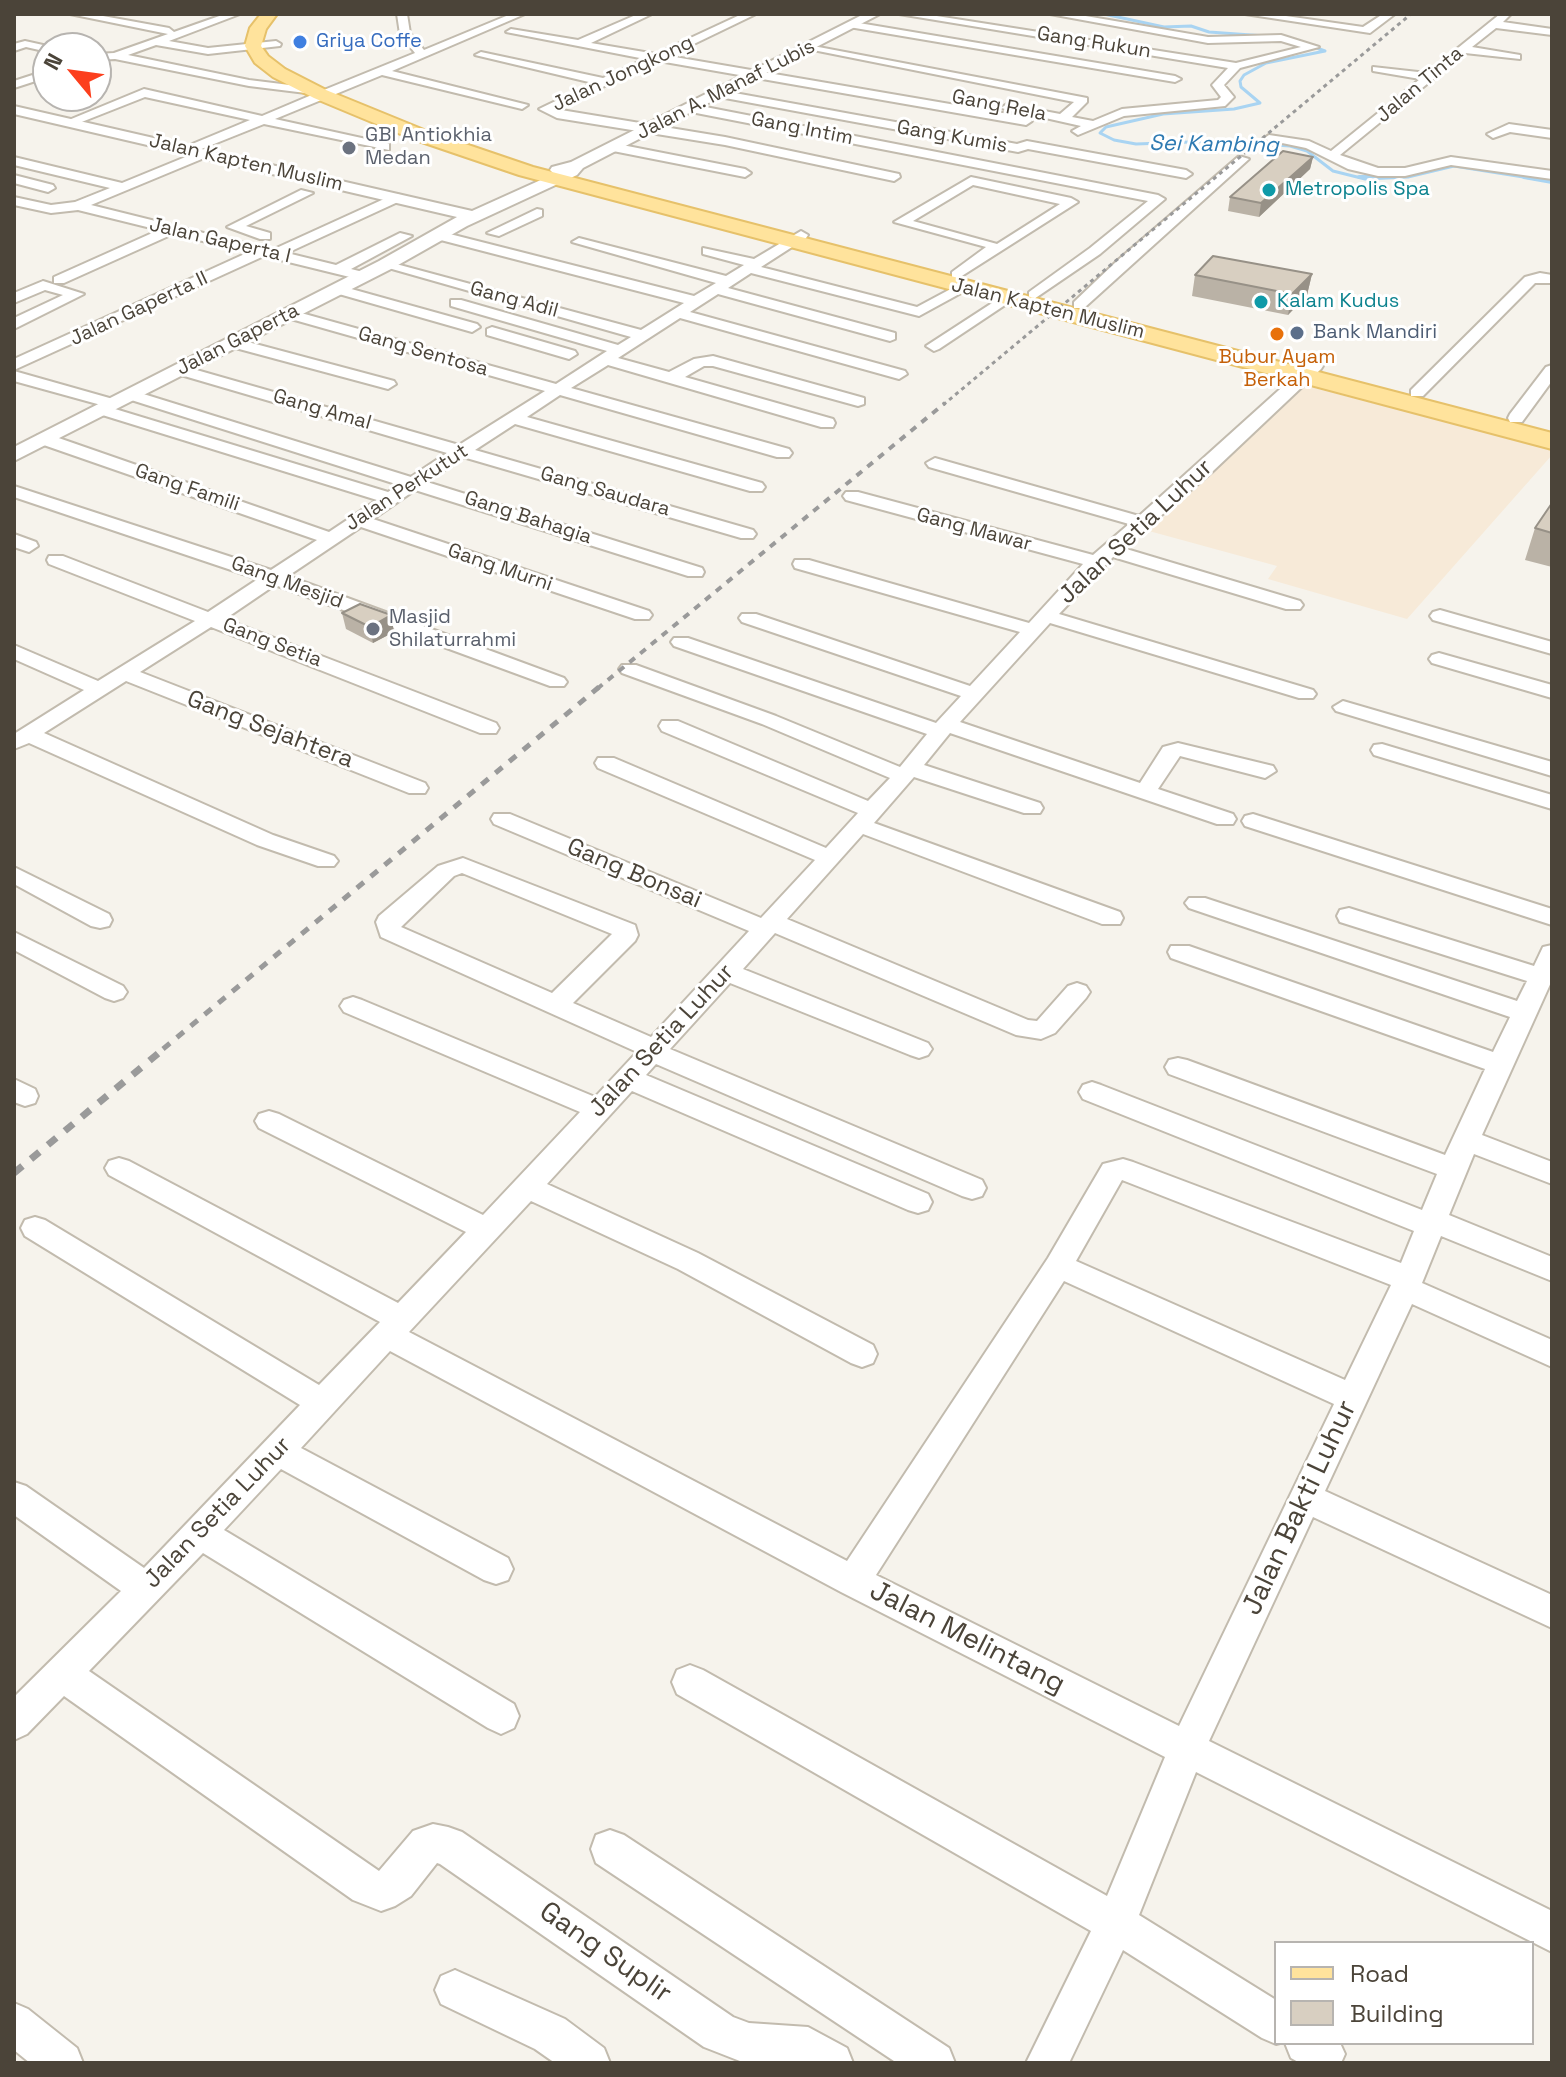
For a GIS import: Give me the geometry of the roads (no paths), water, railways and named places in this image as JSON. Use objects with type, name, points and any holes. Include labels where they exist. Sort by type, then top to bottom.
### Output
[{"type":"main road","points":[[269,14],[258,28],[253,46],[261,59],[279,73],[562,172]]},
{"type":"main road","points":[[287,14],[278,28],[276,44],[290,62],[324,91],[521,185],[556,191],[597,190]]},
{"type":"main road","points":[[521,185],[562,172]]},
{"type":"main road","name":"Jalan Kapten Muslim","points":[[562,172],[597,190],[961,281],[1079,305],[1552,441]]},
{"type":"main road","name":"Jalan Kapten Muslim","points":[[562,172],[794,238]]},
{"type":"main road","name":"Jalan Kapten Muslim","points":[[961,281],[1006,298],[1309,371],[1417,393],[1552,428]]},
{"type":"street","points":[[75,14],[169,31]]},
{"type":"street","points":[[112,52],[221,14]]},
{"type":"street","points":[[115,56],[169,31],[235,14]]},
{"type":"street","points":[[402,14],[405,34],[421,53]]},
{"type":"street","points":[[14,201],[51,209],[78,206],[324,91],[520,14]]},
{"type":"street","points":[[581,43],[647,14]]},
{"type":"street","name":"Jalan Jongkong","points":[[648,129],[561,115],[545,109],[751,14]]},
{"type":"street","name":"Jalan A. Manaf Lubis","points":[[562,172],[874,14]]},
{"type":"street","name":"Gang Rukun","points":[[904,14],[1236,66]]},
{"type":"street","points":[[1250,14],[1370,30],[1390,14]]},
{"type":"street","points":[[1036,16],[1208,40],[1281,38],[1314,47],[1236,66],[1218,85],[1228,97],[1225,101],[1122,113],[1046,149]]},
{"type":"street","points":[[1500,19],[1552,24]]},
{"type":"street","points":[[1500,19],[1552,32]]},
{"type":"street","name":"Jalan Tinta","points":[[1333,155],[1500,19]]},
{"type":"street","points":[[853,25],[1175,79]]},
{"type":"street","points":[[511,32],[1026,121]]},
{"type":"street","points":[[836,34],[1059,70],[1075,61]]},
{"type":"street","points":[[150,41],[208,51],[276,44]]},
{"type":"street","name":"Gang Rela","points":[[776,64],[1062,119],[1083,100],[808,48]]},
{"type":"street","points":[[1464,49],[1516,57]]},
{"type":"street","points":[[481,55],[606,82]]},
{"type":"street","points":[[115,56],[249,83],[324,91]]},
{"type":"street","points":[[1426,62],[1445,64]]},
{"type":"street","points":[[1377,69],[1431,77]]},
{"type":"street","name":"Jalan Jongkong","points":[[380,71],[522,105]]},
{"type":"street","points":[[249,83],[279,73]]},
{"type":"street","points":[[70,122],[144,93],[385,147]]},
{"type":"street","name":"Gang Kumis","points":[[718,94],[1019,149],[1027,145],[1186,174]]},
{"type":"street","name":"Gang Intim","points":[[690,108],[1153,198]]},
{"type":"street","points":[[858,109],[949,125],[948,130],[1027,145]]},
{"type":"street","name":"Jalan Kapten Muslim","points":[[14,110],[395,198],[466,219]]},
{"type":"street","points":[[1062,119],[1087,131]]},
{"type":"street","points":[[1493,134],[1509,128],[1552,134]]},
{"type":"street","points":[[648,129],[754,147],[894,177]]},
{"type":"street","points":[[1269,139],[1309,145],[1353,166],[1378,172],[1405,172],[1451,161],[1552,175]]},
{"type":"street","points":[[612,147],[745,173]]},
{"type":"street","points":[[859,170],[897,148]]},
{"type":"street","points":[[1117,148],[1140,152]]},
{"type":"street","points":[[1079,305],[1243,159]]},
{"type":"street","points":[[14,161],[122,187]]},
{"type":"street","points":[[1034,295],[1095,251],[1153,198],[1199,162]]},
{"type":"street","name":"Jalan Gaperta","points":[[14,455],[289,314],[338,280],[362,276],[394,260],[521,185],[562,172]]},
{"type":"street","points":[[14,179],[48,188]]},
{"type":"street","points":[[968,181],[1046,211],[1002,247],[989,247],[901,222],[968,181]]},
{"type":"street","points":[[297,244],[234,227],[306,193]]},
{"type":"street","name":"Jalan Gaperta II","points":[[14,365],[269,252],[297,244],[395,198]]},
{"type":"street","name":"Jalan Gaperta I","points":[[78,206],[269,252],[472,327]]},
{"type":"street","points":[[472,244],[537,213]]},
{"type":"street","points":[[466,219],[494,233]]},
{"type":"street","points":[[59,280],[170,230]]},
{"type":"street","points":[[438,235],[695,301]]},
{"type":"street","points":[[338,280],[405,236]]},
{"type":"street","name":"Jalan Perkutut","points":[[21,739],[211,619],[389,498],[417,483],[463,450],[794,238]]},
{"type":"street","points":[[579,242],[890,336]]},
{"type":"street","points":[[708,251],[919,312],[961,281],[989,247]]},
{"type":"street","points":[[394,260],[494,278]]},
{"type":"street","name":"Gang Adil","points":[[394,260],[642,335]]},
{"type":"street","points":[[1417,393],[1530,280],[1540,277],[1552,279]]},
{"type":"street","points":[[14,299],[43,285],[77,294],[14,324]]},
{"type":"street","points":[[934,346],[1006,298]]},
{"type":"street","points":[[456,303],[671,378],[827,423]]},
{"type":"street","points":[[677,313],[899,374]]},
{"type":"street","name":"Gang Sentosa","points":[[289,314],[783,453]]},
{"type":"street","points":[[492,332],[608,357]]},
{"type":"street","points":[[233,343],[388,384]]},
{"type":"street","points":[[671,378],[700,362],[708,361],[858,401]]},
{"type":"street","name":"Gang Amal","points":[[180,370],[463,450]]},
{"type":"street","points":[[1516,418],[1552,370]]},
{"type":"street","name":"Jalan Setia Luhur","points":[[14,1722],[200,1533],[487,1230],[1103,556],[1206,468],[1309,371]]},
{"type":"street","points":[[14,376],[115,403],[389,498]]},
{"type":"street","points":[[576,378],[797,439]]},
{"type":"street","name":"Gang Bahagia","points":[[115,403],[417,483],[695,572]]},
{"type":"street","points":[[513,418],[756,487]]},
{"type":"street","name":"Gang Famili","points":[[44,439],[330,538]]},
{"type":"street","name":"Gang Saudara","points":[[463,450],[747,534]]},
{"type":"street","points":[[935,463],[1142,522]]},
{"type":"street","name":"Gang Mesjid","points":[[14,491],[272,577],[557,682]]},
{"type":"street","name":"Gang Mawar","points":[[852,496],[1293,605]]},
{"type":"street","name":"Gang Murni","points":[[359,520],[642,615]]},
{"type":"street","name":"Gang Setia","points":[[56,560],[488,728]]},
{"type":"street","points":[[802,564],[1306,694]]},
{"type":"street","points":[[1440,616],[1552,648]]},
{"type":"street","points":[[749,618],[974,694]]},
{"type":"street","points":[[681,642],[1225,819]]},
{"type":"street","points":[[14,651],[98,689]]},
{"type":"street","points":[[1439,659],[1552,692]]},
{"type":"street","points":[[629,669],[907,772],[1032,808]]},
{"type":"street","name":"Gang Sejahtera","points":[[123,673],[417,788]]},
{"type":"street","points":[[1343,707],[1552,769]]},
{"type":"street","points":[[670,726],[865,818],[1111,918]]},
{"type":"street","points":[[21,739],[265,840],[326,861]]},
{"type":"street","points":[[1144,793],[1171,752],[1178,749],[1265,771]]},
{"type":"street","points":[[1382,750],[1552,802]]},
{"type":"street","points":[[606,763],[830,858]]},
{"type":"street","name":"Gang Bonsai","points":[[502,819],[1025,1029],[1046,1027],[1077,992]]},
{"type":"street","points":[[1253,821],[1552,917]]},
{"type":"street","points":[[556,1005],[626,935],[626,931],[463,865],[446,871],[388,922],[390,931],[653,1050],[972,1188]]},
{"type":"street","points":[[14,874],[100,920]]},
{"type":"street","points":[[1197,903],[1523,1012]]},
{"type":"street","points":[[1349,916],[1546,967]]},
{"type":"street","points":[[14,940],[114,992]]},
{"type":"street","points":[[1180,952],[1501,1065]]},
{"type":"street","name":"Jalan Bakti Luhur","points":[[1047,2063],[1116,1923],[1186,1750],[1407,1284],[1460,1154],[1546,967]]},
{"type":"street","points":[[726,972],[919,1049]]},
{"type":"street","points":[[353,1006],[598,1109]]},
{"type":"street","points":[[1178,1067],[1460,1154],[1552,1173]]},
{"type":"street","points":[[627,1078],[918,1202]]},
{"type":"street","points":[[1092,1092],[1552,1269]]},
{"type":"street","points":[[269,1121],[487,1230]]},
{"type":"street","name":"Jalan Melintang","points":[[119,1168],[394,1328],[853,1581],[1552,1932]]},
{"type":"street","points":[[853,1581],[1058,1266],[1108,1175],[1118,1169],[1407,1284],[1552,1354]]},
{"type":"street","points":[[527,1187],[688,1261],[862,1354]]},
{"type":"street","points":[[35,1228],[322,1403]]},
{"type":"street","points":[[1058,1266],[1351,1397]]},
{"type":"street","points":[[277,1451],[496,1569]]},
{"type":"street","points":[[14,1496],[146,1589]]},
{"type":"street","points":[[1305,1497],[1552,1612]]},
{"type":"street","points":[[200,1533],[501,1716]]},
{"type":"street","name":"Gang Suplir","points":[[61,1673],[367,1886],[381,1892],[397,1882],[427,1845],[448,1846],[719,2032],[749,2044],[808,2048],[832,2063]]},
{"type":"street","points":[[690,1682],[1116,1923],[1274,2023]]},
{"type":"street","points":[[610,1849],[934,2063]]},
{"type":"street","points":[[455,1990],[550,2034],[589,2063]]},
{"type":"street","points":[[14,2023],[62,2063]]},
{"type":"waterway","name":"Sei Kambing","points":[[1104,14],[1164,27],[1191,26],[1209,32],[1279,37]]},
{"type":"waterway","name":"Sei Kambing","points":[[1295,40],[1325,51],[1266,63],[1244,75],[1240,81],[1241,87],[1260,103],[1234,109],[1163,114],[1106,127],[1100,133],[1114,140],[1136,144],[1217,141],[1290,146],[1307,151],[1333,171],[1365,179],[1408,177],[1454,166],[1529,178]]},
{"type":"waterway","name":"Sei Kambing","points":[[1359,177],[1400,177]]},
{"type":"waterway","name":"Sei Kambing","points":[[1524,177],[1529,178]]},
{"type":"waterway","name":"Sei Kambing","points":[[1529,178],[1536,179]]},
{"type":"waterway","name":"Sei Kambing","points":[[1529,178],[1552,182]]},
{"type":"railway","points":[[943,405],[1411,14]]},
{"type":"railway","points":[[597,689],[945,403]]},
{"type":"railway","points":[[163,1049],[599,687]]},
{"type":"railway","points":[[14,1173],[166,1047]]},
{"type":"place","name":"Griya Coffe","points":[[300,42]]},
{"type":"place","name":"GBI Antiokhia Medan","points":[[349,148]]},
{"type":"place","name":"Metropolis Spa","points":[[1269,190]]},
{"type":"place","name":"Kalam Kudus","points":[[1261,302]]},
{"type":"place","name":"Bank Mandiri","points":[[1297,333]]},
{"type":"place","name":"Bubur Ayam Berkah","points":[[1277,334]]},
{"type":"place","name":"Masjid Shilaturrahmi","points":[[373,629]]}]
